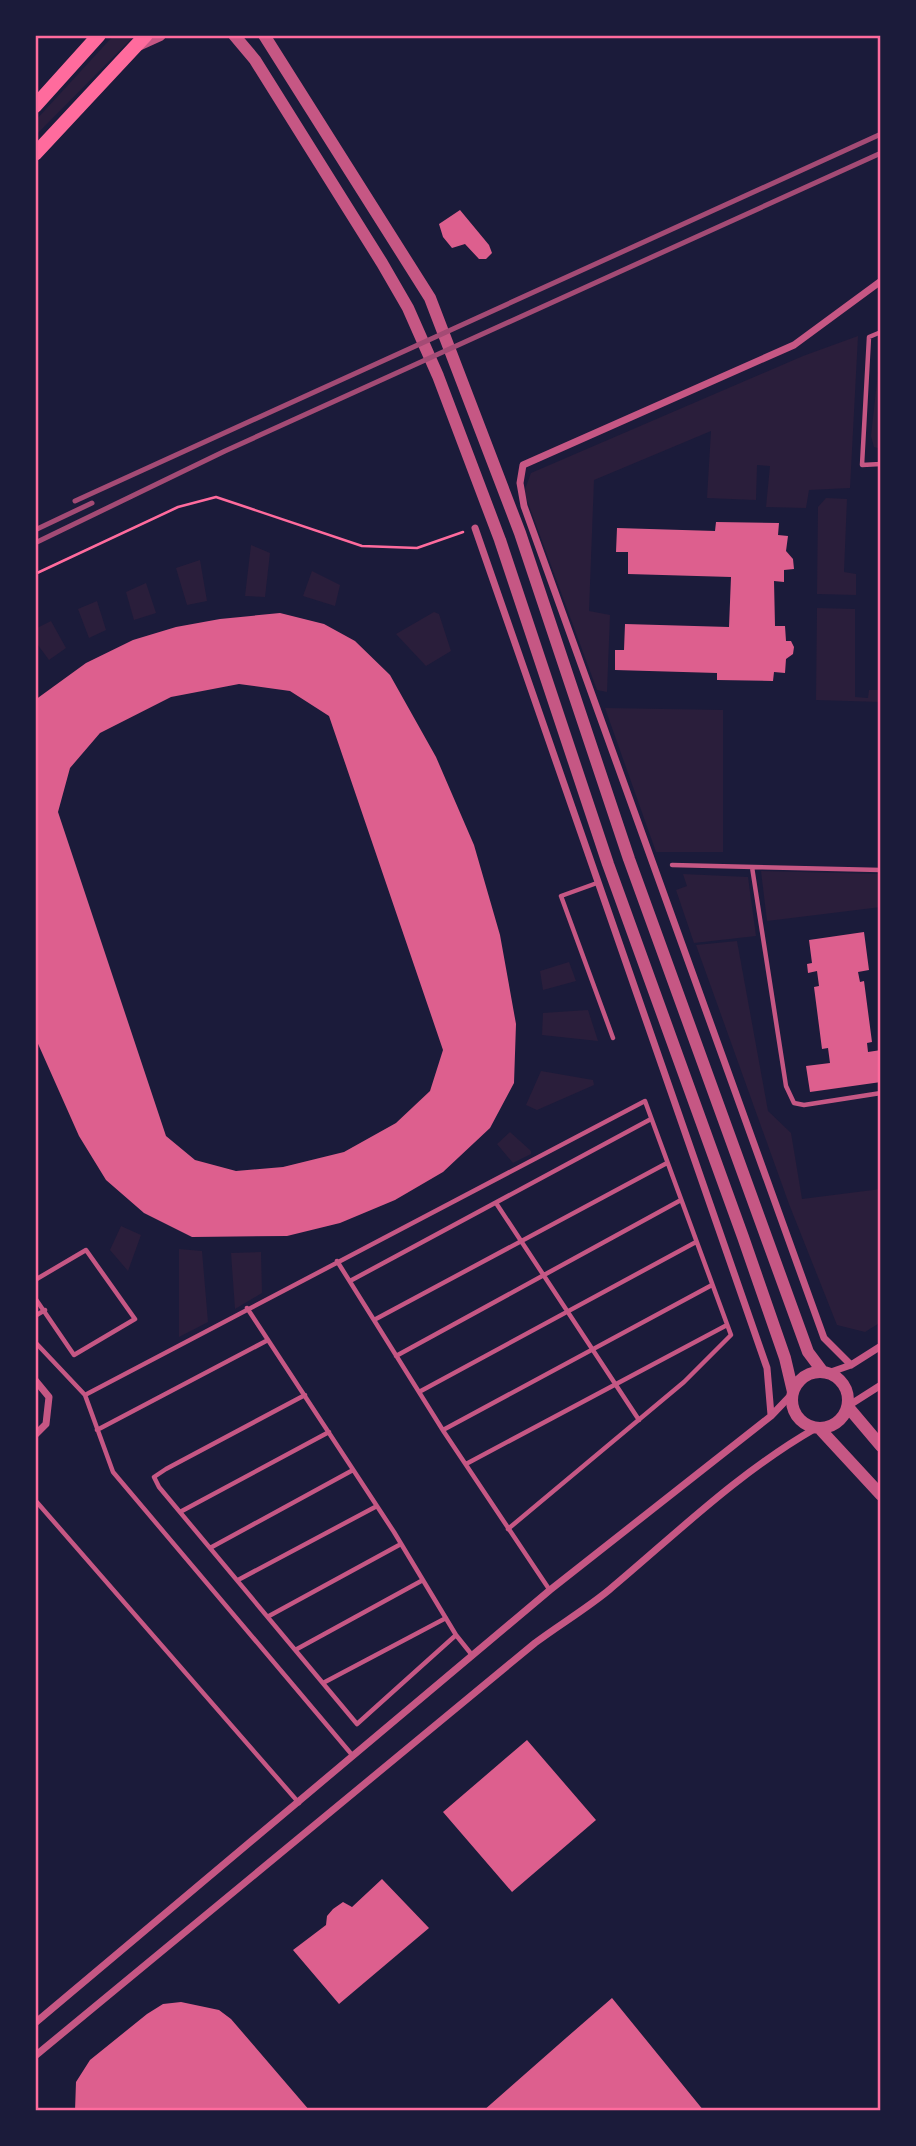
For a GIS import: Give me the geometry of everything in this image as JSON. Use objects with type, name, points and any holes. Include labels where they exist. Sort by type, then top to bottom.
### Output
[{"type":"main road","points":[[35,106],[99,35]]},
{"type":"main road","points":[[35,154],[146,35]]},
{"type":"street","points":[[135,47],[160,35]]},
{"type":"street","points":[[223,35],[255,61]]},
{"type":"street","points":[[234,35],[255,61],[408,308],[438,376],[500,540],[608,864],[777,1335],[793,1393],[796,1415],[802,1423],[818,1429],[881,1495]]},
{"type":"street","points":[[264,35],[430,298],[520,533],[657,937],[808,1352],[826,1373],[843,1383],[849,1397],[848,1407],[881,1446]]},
{"type":"street","points":[[271,35],[274,49]]},
{"type":"street","points":[[851,1365],[824,1338],[819,1325],[524,506],[520,483],[523,465],[794,345],[881,281]]},
{"type":"street","points":[[475,528],[767,1368],[771,1416]]},
{"type":"street","points":[[35,2024],[550,1590],[771,1416],[793,1393],[802,1378],[851,1365],[881,1346]]},
{"type":"street","points":[[35,1380],[49,1397],[46,1424],[35,1435]]},
{"type":"street","points":[[35,2056],[505,1666],[607,1591],[669,1536],[773,1453],[818,1429],[838,1422],[848,1407],[881,1385]]},
{"type":"lane","points":[[881,332],[869,337],[862,465],[881,464]]},
{"type":"lane","points":[[672,864],[881,870]]},
{"type":"lane","points":[[752,867],[786,1086],[794,1103],[804,1105],[881,1093]]},
{"type":"lane","points":[[597,883],[561,896],[613,1038]]},
{"type":"lane","points":[[85,1395],[645,1101],[731,1335],[684,1382],[508,1529]]},
{"type":"lane","points":[[350,1281],[652,1119]]},
{"type":"lane","points":[[374,1320],[667,1163]]},
{"type":"lane","points":[[396,1356],[681,1200]]},
{"type":"lane","points":[[496,1203],[639,1420]]},
{"type":"lane","points":[[419,1392],[696,1242]]},
{"type":"lane","points":[[35,1280],[86,1250],[135,1319],[74,1355],[35,1298]]},
{"type":"lane","points":[[337,1261],[443,1430],[550,1590]]},
{"type":"lane","points":[[443,1430],[712,1285]]},
{"type":"lane","points":[[247,1308],[354,1470],[456,1635],[473,1655]]},
{"type":"lane","points":[[35,1316],[45,1310]]},
{"type":"lane","points":[[466,1464],[727,1325]]},
{"type":"lane","points":[[97,1430],[268,1340]]},
{"type":"lane","points":[[35,1342],[85,1395],[113,1472],[354,1757]]},
{"type":"lane","points":[[305,1395],[154,1477],[180,1512],[357,1724],[456,1635]]},
{"type":"lane","points":[[180,1512],[329,1432]]},
{"type":"lane","points":[[210,1548],[354,1470]]},
{"type":"lane","points":[[35,1500],[299,1803]]},
{"type":"lane","points":[[238,1580],[377,1506]]},
{"type":"lane","points":[[269,1616],[401,1544]]},
{"type":"lane","points":[[297,1649],[423,1580]]},
{"type":"lane","points":[[323,1683],[446,1618]]},
{"type":"path","points":[[35,574],[178,507],[216,498],[362,546],[417,548],[475,528]]},
{"type":"shaded area","points":[[114,35],[135,35],[35,136],[35,121]]},
{"type":"shaded area","points":[[858,336],[850,488],[809,490],[806,508],[766,507],[770,466],[757,465],[756,500],[707,498],[711,431],[594,480],[589,611],[610,615],[607,692],[597,690],[524,492],[531,473],[803,356]]},
{"type":"shaded area","points":[[881,345],[881,449],[874,447],[871,436]]},
{"type":"shaded area","points":[[826,498],[847,499],[844,572],[856,574],[856,595],[817,594],[818,507]]},
{"type":"shaded area","points":[[251,545],[270,553],[265,597],[245,596]]},
{"type":"shaded area","points":[[200,560],[207,601],[187,605],[176,568]]},
{"type":"shaded area","points":[[312,571],[340,585],[335,606],[303,596]]},
{"type":"shaded area","points":[[146,583],[156,613],[134,620],[126,592]]},
{"type":"shaded area","points":[[97,601],[106,630],[89,638],[78,609]]},
{"type":"shaded area","points":[[817,608],[855,609],[855,697],[868,698],[869,690],[881,690],[881,702],[816,700]]},
{"type":"shaded area","points":[[434,612],[439,614],[451,651],[426,666],[396,634]]},
{"type":"shaded area","points":[[51,621],[66,648],[49,660],[35,641],[35,629]]},
{"type":"shaded area","points":[[605,708],[723,710],[723,852],[656,852]]},
{"type":"shaded area","points":[[761,871],[881,874],[881,907],[767,921]]},
{"type":"shaded area","points":[[683,874],[748,877],[756,936],[694,943],[676,890],[687,886]]},
{"type":"shaded area","points":[[737,941],[768,1111],[791,1133],[802,1199],[881,1189],[881,1322],[865,1332],[837,1325],[789,1204],[696,945]]},
{"type":"shaded area","points":[[569,962],[576,981],[543,990],[540,971]]},
{"type":"shaded area","points":[[588,1010],[598,1041],[542,1035],[543,1013]]},
{"type":"shaded area","points":[[541,1071],[593,1080],[594,1085],[537,1110],[526,1105]]},
{"type":"shaded area","points":[[510,1132],[531,1151],[531,1154],[513,1163],[497,1144]]},
{"type":"shaded area","points":[[121,1226],[141,1235],[128,1271],[110,1250]]},
{"type":"shaded area","points":[[179,1249],[202,1251],[208,1322],[179,1337]]},
{"type":"shaded area","points":[[261,1252],[262,1293],[235,1309],[231,1253]]},
{"type":"building","points":[[460,210],[489,245],[492,253],[486,259],[479,259],[465,244],[452,248],[443,237],[439,224]]},
{"type":"building","points":[[716,522],[779,523],[778,535],[788,536],[786,551],[793,559],[794,569],[784,570],[784,582],[774,581],[775,626],[785,626],[786,641],[791,641],[794,647],[793,654],[786,659],[785,673],[774,672],[773,681],[717,680],[717,673],[615,670],[615,650],[624,650],[625,624],[729,627],[731,577],[628,574],[628,552],[616,552],[617,528],[715,531]]},
{"type":"building","points":[[280,613],[324,624],[355,641],[390,675],[436,757],[474,845],[500,935],[516,1024],[514,1083],[490,1128],[443,1172],[395,1200],[340,1223],[287,1236],[192,1237],[144,1213],[106,1180],[79,1136],[35,1037],[35,700],[86,663],[133,640],[176,627]],"holes":[[[239,684],[290,691],[329,716],[443,1050],[430,1091],[396,1123],[344,1152],[283,1167],[236,1171],[195,1160],[166,1136],[58,812],[70,768],[100,733],[171,697]]]},
{"type":"building","points":[[864,932],[869,970],[858,972],[860,982],[864,981],[872,1042],[867,1043],[868,1052],[881,1050],[881,1082],[810,1092],[806,1066],[830,1063],[828,1048],[822,1049],[814,987],[819,986],[817,971],[808,973],[807,964],[812,963],[809,940]]},
{"type":"building","points":[[527,1740],[596,1820],[512,1892],[443,1812]]},
{"type":"building","points":[[382,1879],[429,1928],[339,2004],[293,1950],[326,1925],[327,1916],[333,1909],[343,1902],[352,1907]]},
{"type":"building","points":[[612,1998],[704,2111],[483,2111],[566,2038]]},
{"type":"building","points":[[181,2002],[219,2010],[231,2019],[310,2111],[75,2111],[76,2082],[90,2060],[147,2014],[163,2004]]},
{"type":"railway","points":[[75,501],[881,134]]},
{"type":"railway","points":[[35,543],[225,451],[881,153]]},
{"type":"railway","points":[[35,530],[92,503]]}]
